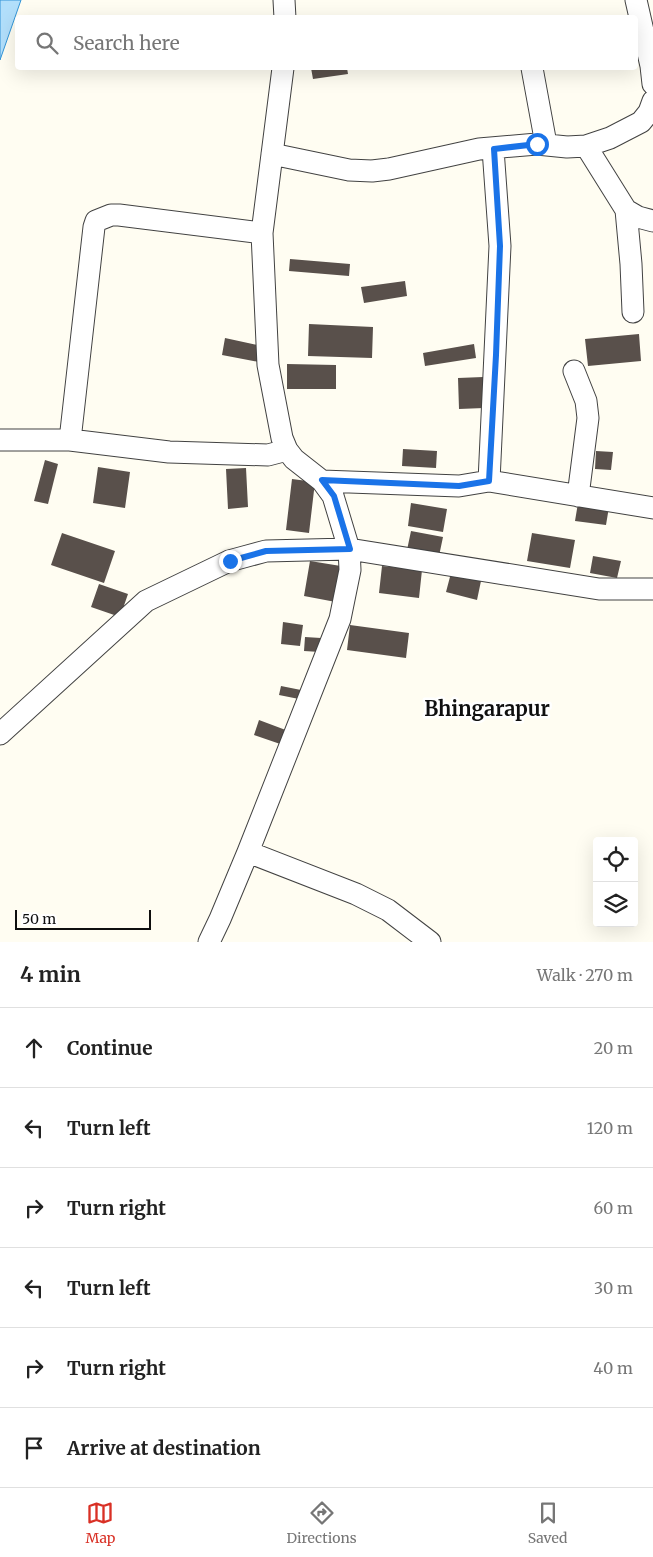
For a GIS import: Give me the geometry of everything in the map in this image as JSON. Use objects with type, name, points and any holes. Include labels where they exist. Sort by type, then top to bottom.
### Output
[{"type":"street","points":[[284,0],[285,15]]},
{"type":"street","points":[[636,0],[651,66],[653,84]]},
{"type":"street","points":[[209,942],[248,852],[340,619],[350,570],[350,549],[334,496],[322,480],[294,459],[287,450],[282,438],[268,364],[262,233],[283,70]]},
{"type":"street","points":[[532,70],[546,144]]},
{"type":"street","points":[[272,154],[349,170],[372,171],[479,150],[546,144],[567,147],[586,146],[610,138],[641,122],[649,112],[653,101]]},
{"type":"street","points":[[586,146],[626,210],[638,218],[653,221]]},
{"type":"street","points":[[489,481],[500,246],[494,149]]},
{"type":"street","points":[[626,210],[633,312]]},
{"type":"street","points":[[70,440],[96,221],[111,215],[119,215],[262,233]]},
{"type":"street","points":[[574,370],[586,401],[588,418],[578,496]]},
{"type":"street","points":[[0,440],[70,440],[169,452],[268,455],[287,450]]},
{"type":"street","points":[[322,480],[459,486],[489,481],[653,508]]},
{"type":"street","points":[[0,734],[146,601],[230,561],[266,551],[350,549],[598,589],[653,589]]},
{"type":"street","points":[[248,852],[356,894],[388,910],[430,942]]},
{"type":"water","points":[[0,0],[21,0],[15,15],[0,60]]},
{"type":"building","points":[[311,70],[347,70],[348,74],[313,79]]},
{"type":"building","points":[[290,259],[350,264],[349,276],[289,271]]},
{"type":"building","points":[[405,281],[407,296],[364,303],[361,287]]},
{"type":"building","points":[[309,324],[373,327],[372,358],[308,356]]},
{"type":"building","points":[[639,334],[641,361],[588,366],[585,339]]},
{"type":"building","points":[[225,338],[262,346],[259,362],[222,355]]},
{"type":"building","points":[[474,344],[476,358],[425,366],[423,353]]},
{"type":"building","points":[[287,364],[336,365],[336,389],[287,389]]},
{"type":"building","points":[[483,377],[484,408],[459,409],[458,378]]},
{"type":"building","points":[[403,449],[437,451],[436,468],[402,466]]},
{"type":"building","points":[[596,451],[613,452],[611,470],[595,469]]},
{"type":"building","points":[[45,460],[58,464],[48,504],[34,501]]},
{"type":"building","points":[[98,467],[130,472],[125,508],[93,503]]},
{"type":"building","points":[[246,468],[248,507],[228,509],[226,469]]},
{"type":"building","points":[[292,479],[315,482],[309,533],[286,530]]},
{"type":"building","points":[[411,503],[447,509],[443,532],[408,526]]},
{"type":"building","points":[[578,503],[609,507],[606,525],[575,521]]},
{"type":"building","points":[[411,531],[443,537],[439,556],[407,550]]},
{"type":"building","points":[[62,533],[115,551],[104,583],[51,565]]},
{"type":"building","points":[[532,533],[575,540],[570,568],[527,561]]},
{"type":"building","points":[[593,556],[621,561],[617,578],[590,573]]},
{"type":"building","points":[[310,561],[347,567],[341,603],[304,596]]},
{"type":"building","points":[[382,566],[422,570],[419,598],[379,593]]},
{"type":"building","points":[[451,573],[481,581],[477,600],[446,592]]},
{"type":"building","points":[[99,584],[128,594],[120,617],[91,607]]},
{"type":"building","points":[[283,622],[303,625],[300,646],[281,644]]},
{"type":"building","points":[[350,625],[409,633],[406,658],[347,650]]},
{"type":"building","points":[[305,637],[321,638],[320,652],[304,651]]},
{"type":"building","points":[[281,686],[306,691],[304,700],[279,695]]},
{"type":"building","points":[[259,720],[291,732],[286,746],[254,735]]},
{"type":"district","name":"Bhingarapur","points":[[487,708]]},
{"type":"route","points":[[230,561],[266,551],[350,549],[334,496],[322,480],[459,486],[489,481],[500,246],[494,149],[537,144]]}]
